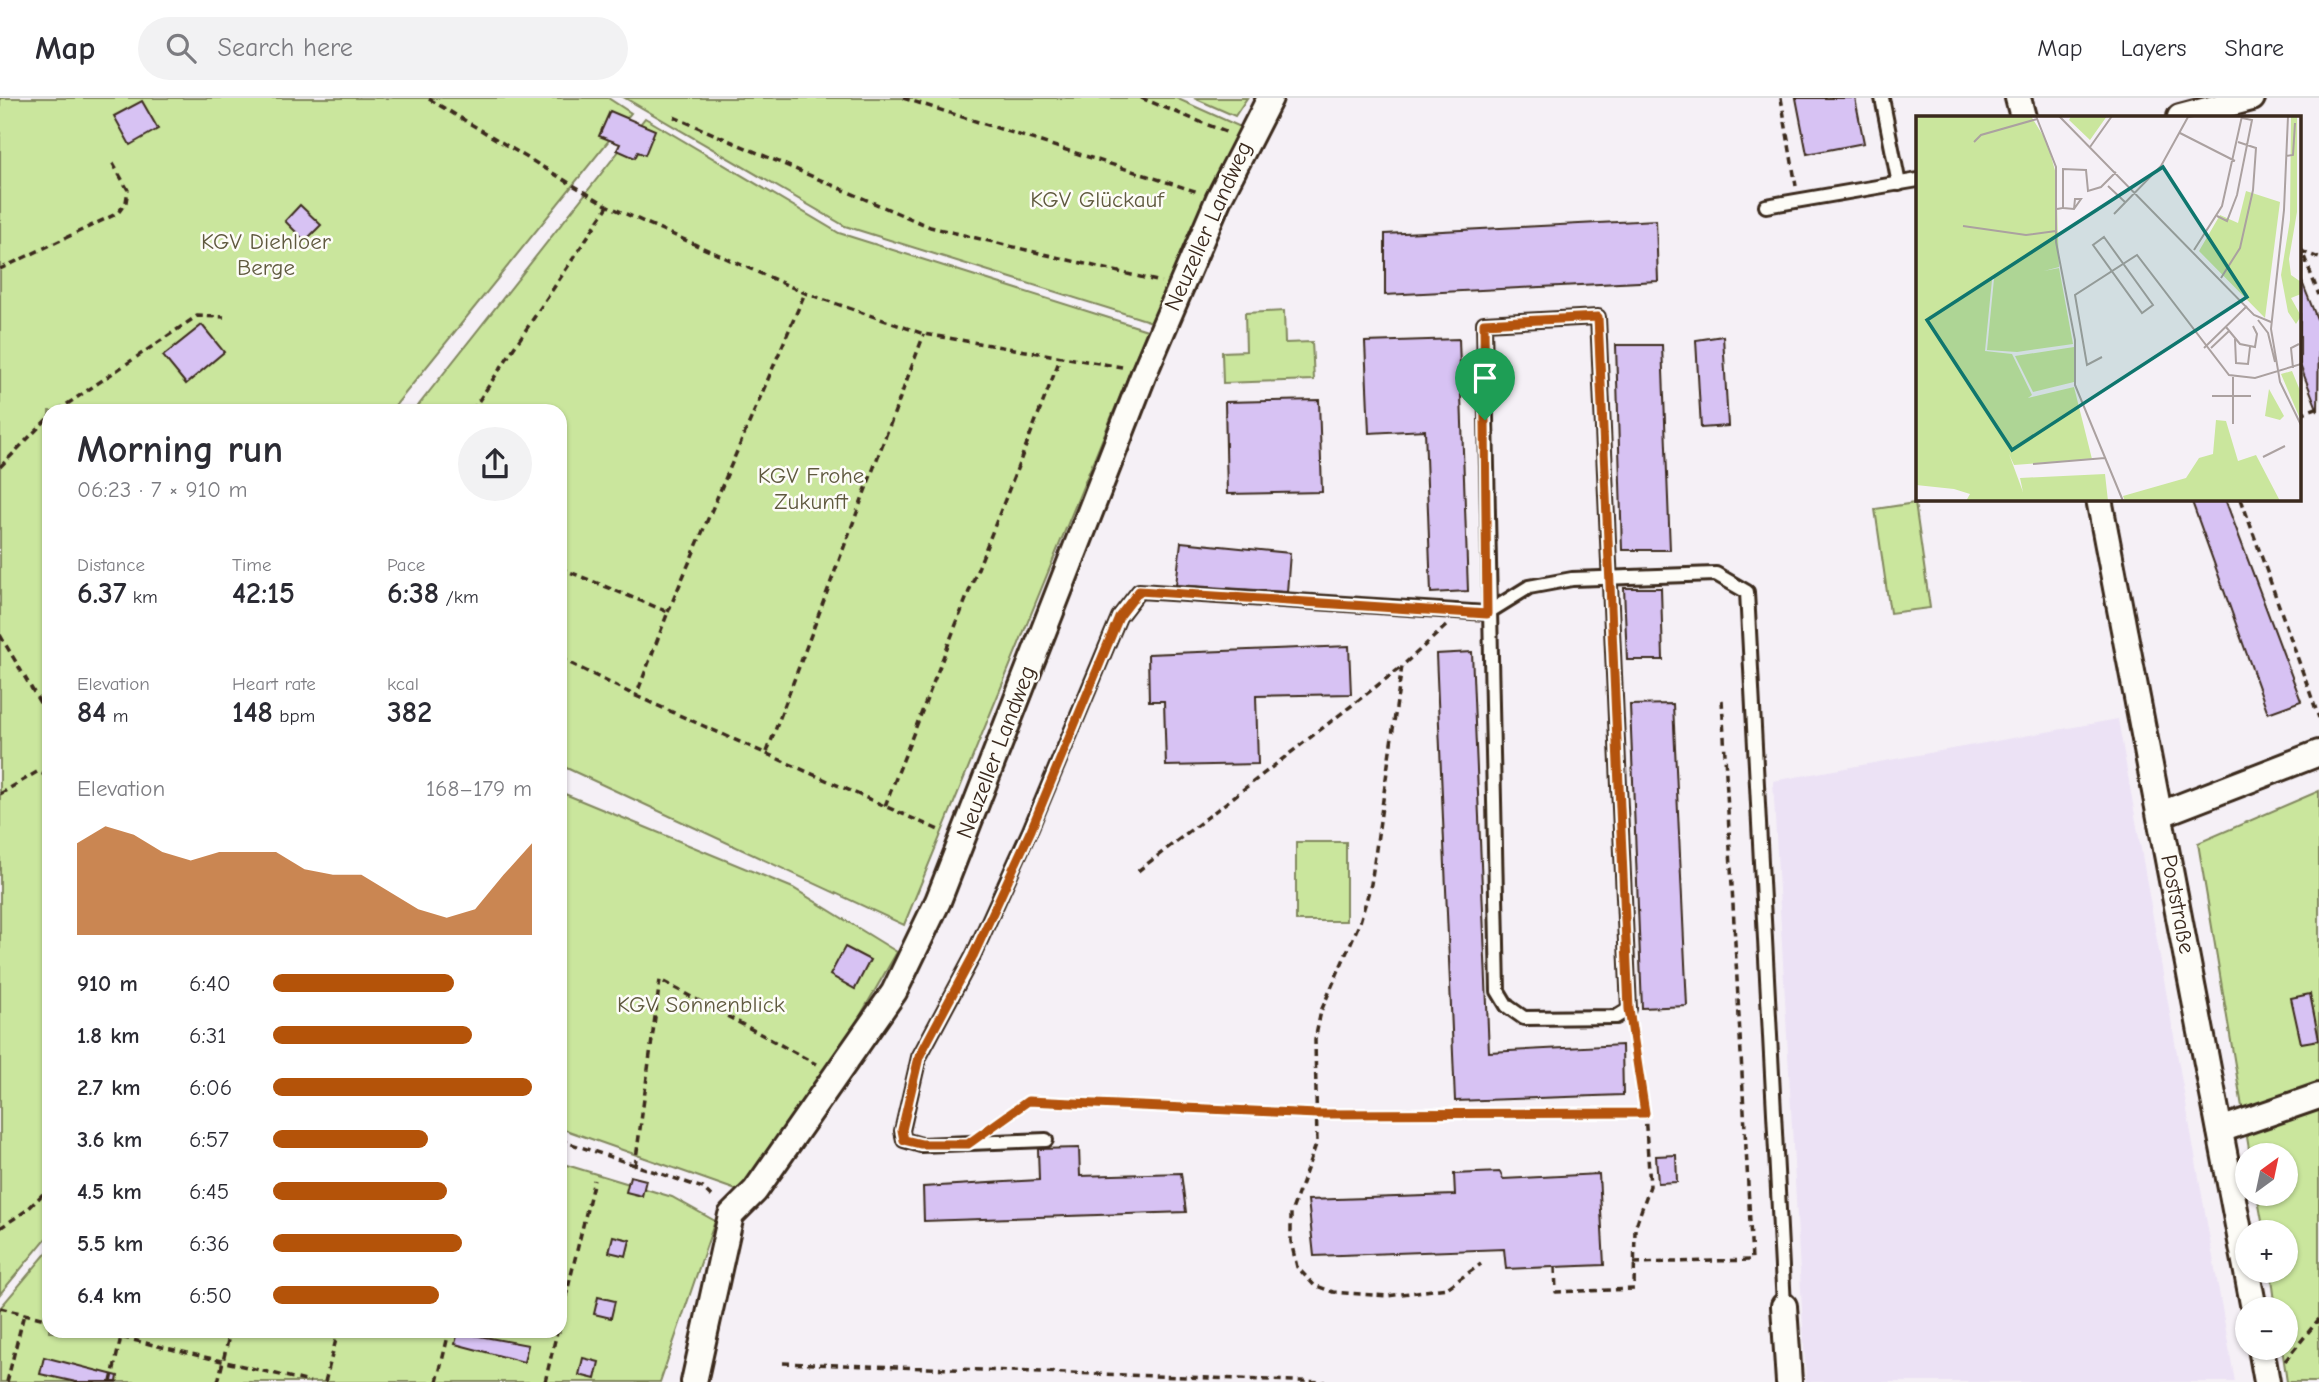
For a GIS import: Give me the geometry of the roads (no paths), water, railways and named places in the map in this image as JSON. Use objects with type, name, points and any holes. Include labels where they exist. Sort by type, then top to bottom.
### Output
[{"type":"street","name":"Neuzeller Landweg","points":[[694,1382],[731,1215],[755,1191],[894,992],[938,901],[1180,286],[1246,140],[1270,98]]},
{"type":"street","points":[[2018,98],[2023,116]]},
{"type":"street","points":[[2184,116],[2252,98]]},
{"type":"street","name":"Poststraße","points":[[2099,500],[2252,1297]]},
{"type":"street","points":[[2161,814],[2319,753]]},
{"type":"street","points":[[2220,1130],[2319,1096]]},
{"type":"street","points":[[1784,1306],[1789,1382]]},
{"type":"street","points":[[2266,1360],[2272,1377]]},
{"type":"lane","points":[[1882,98],[1899,184]]},
{"type":"lane","points":[[1766,206],[1916,180]]},
{"type":"lane","points":[[1598,317],[1629,1009],[1616,1017],[1524,1018],[1507,1006],[1498,990],[1487,614],[1484,323],[1598,317]]},
{"type":"lane","points":[[1046,1140],[921,1144],[904,1140],[902,1130],[919,1057],[973,956],[1031,830],[1119,617],[1139,591],[1487,614],[1530,587],[1572,579],[1716,573],[1747,592],[1784,1306]]},
{"type":"park label","name":"KGV Glückauf","points":[[1097,199]]},
{"type":"park label","name":"KGV Diehloer Berge","points":[[266,254]]},
{"type":"park label","name":"KGV Frohe Zukunft","points":[[811,488]]},
{"type":"park label","name":"KGV Sonnenblick","points":[[701,1004]]}]
